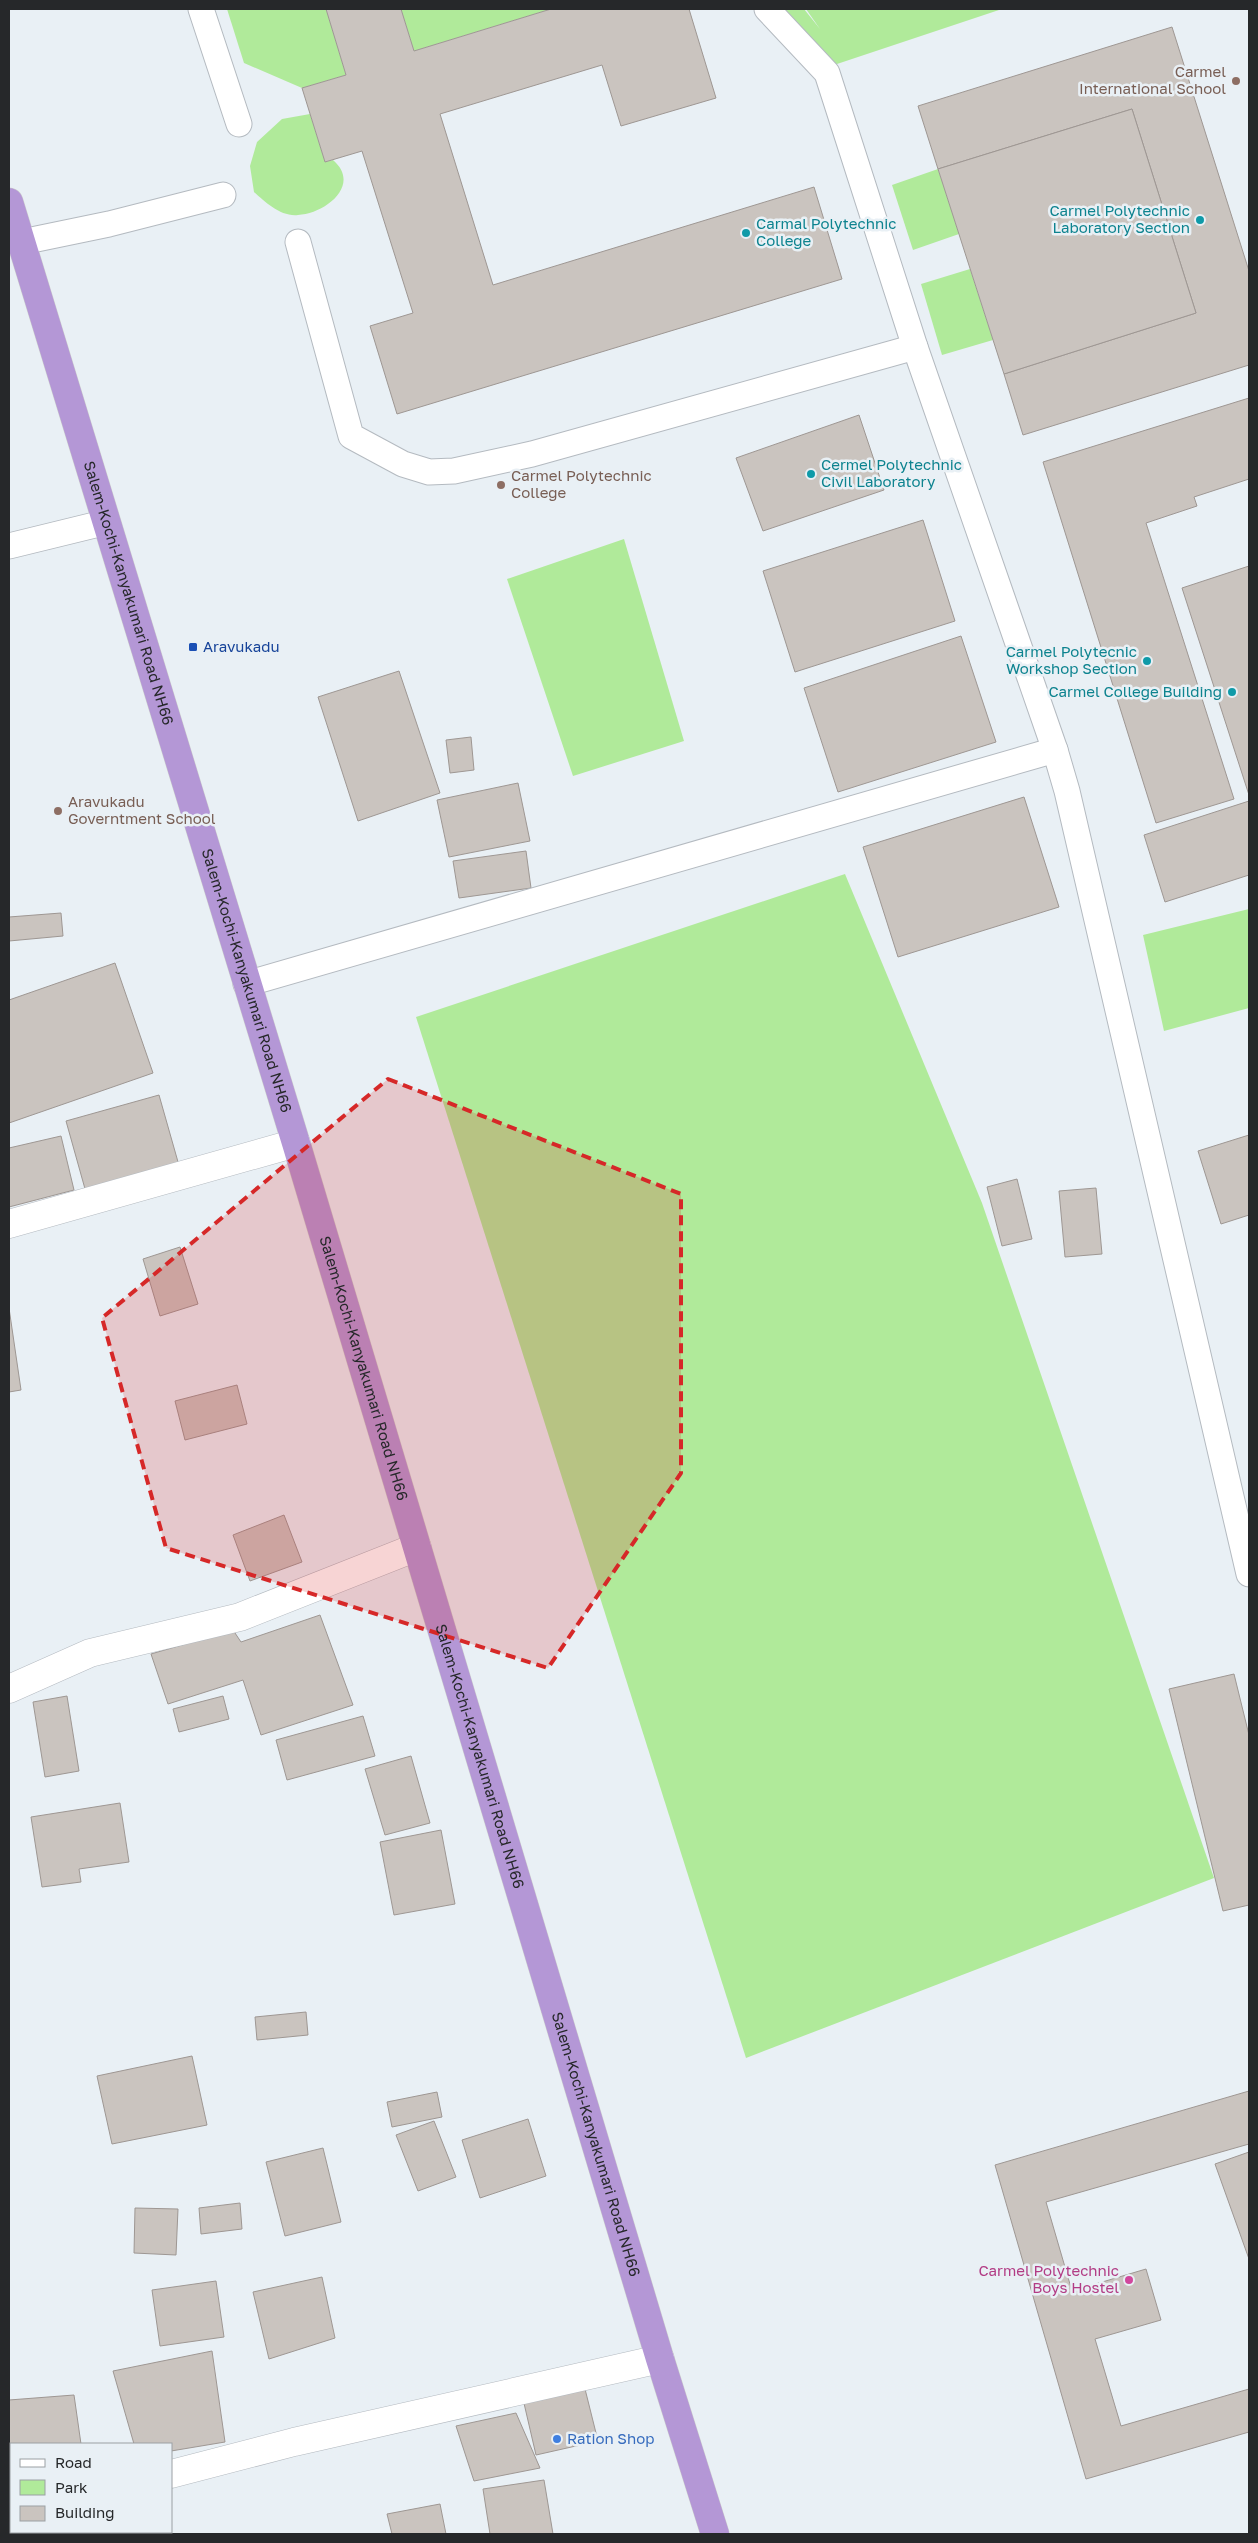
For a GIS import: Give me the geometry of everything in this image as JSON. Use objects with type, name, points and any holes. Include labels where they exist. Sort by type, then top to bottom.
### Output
[{"type":"highway","name":"Salem-Kochi-Kanyakumari Road NH66","points":[[9,202],[296,1143],[660,2359],[715,2534]]},
{"type":"street","points":[[9,1224],[296,1143]]},
{"type":"street","points":[[9,1689],[90,1654],[240,1617],[417,1547]]},
{"type":"street","points":[[172,2474],[294,2442],[660,2359]]},
{"type":"lane","points":[[201,9],[239,124]]},
{"type":"lane","points":[[767,9],[827,74],[915,347],[1055,750],[1067,791],[1249,1574]]},
{"type":"lane","points":[[22,242],[109,224],[223,195]]},
{"type":"lane","points":[[298,242],[351,436],[402,464],[428,472],[454,471],[532,454],[915,347]]},
{"type":"lane","points":[[9,546],[107,522]]},
{"type":"lane","points":[[246,984],[1055,750]]},
{"type":"highlighted area","points":[[388,1079],[681,1194],[681,1473],[548,1668],[166,1548],[102,1318]]},
{"type":"green space","points":[[227,9],[326,9],[346,75],[302,88],[244,63]]},
{"type":"green space","points":[[401,9],[551,9],[414,51]]},
{"type":"green space","points":[[784,9],[804,9],[820,29],[806,9],[1002,9],[831,66]]},
{"type":"green space","points":[[310,114],[325,162],[333,160],[341,170],[344,179],[342,188],[329,204],[319,210],[298,215],[286,214],[274,208],[254,192],[250,166],[257,142],[282,119]]},
{"type":"green space","points":[[938,169],[959,234],[913,250],[892,185]]},
{"type":"green space","points":[[970,269],[993,340],[942,355],[921,284]]},
{"type":"green space","points":[[624,539],[684,741],[573,776],[507,579]]},
{"type":"green space","points":[[845,874],[982,1203],[1214,1878],[746,2058],[416,1017]]},
{"type":"green space","points":[[1249,909],[1249,1008],[1164,1031],[1143,935]]},
{"type":"building","name":"Carmal Polytechnic College","points":[[326,9],[401,9],[414,51],[551,9],[689,9],[716,98],[621,126],[602,65],[440,114],[493,285],[814,187],[842,279],[397,414],[370,326],[413,313],[362,151],[325,162],[302,88],[346,75]]},
{"type":"building","name":"Carmel Polytechnic Laboratory Section","points":[[1172,27],[1249,271],[1249,365],[1023,435],[1004,374],[1196,313],[1132,109],[938,169],[918,106]]},
{"type":"building","points":[[1132,109],[1196,313],[1004,374],[938,169]]},
{"type":"building","name":"Carmel Polytecnic Workshop Section","points":[[1249,398],[1249,479],[1194,497],[1197,506],[1146,523],[1234,799],[1156,823],[1043,462]]},
{"type":"building","name":"Cermel Polytechnic Civil Laboratory","points":[[859,415],[884,490],[763,531],[736,458]]},
{"type":"building","points":[[923,520],[955,621],[795,672],[763,571]]},
{"type":"building","name":"Carmel College Building","points":[[1249,566],[1249,795],[1182,588]]},
{"type":"building","points":[[961,636],[996,742],[838,792],[804,688]]},
{"type":"building","points":[[399,671],[440,793],[358,821],[318,697]]},
{"type":"building","points":[[471,737],[474,770],[450,773],[446,740]]},
{"type":"building","points":[[518,783],[530,841],[449,857],[437,800]]},
{"type":"building","points":[[1024,797],[1059,907],[898,957],[863,847]]},
{"type":"building","points":[[1249,801],[1249,875],[1165,902],[1144,835]]},
{"type":"building","points":[[526,851],[531,888],[459,898],[453,861]]},
{"type":"building","points":[[61,913],[63,936],[9,941],[9,917]]},
{"type":"building","points":[[115,963],[153,1073],[9,1123],[9,1000]]},
{"type":"building","points":[[159,1095],[180,1169],[87,1196],[66,1121]]},
{"type":"building","points":[[1249,1135],[1249,1215],[1221,1224],[1198,1151]]},
{"type":"building","points":[[61,1136],[74,1190],[9,1207],[9,1148]]},
{"type":"building","points":[[1017,1179],[1032,1239],[1002,1246],[987,1187]]},
{"type":"building","points":[[1096,1188],[1102,1254],[1065,1257],[1059,1191]]},
{"type":"building","points":[[180,1247],[198,1304],[160,1316],[143,1259]]},
{"type":"building","points":[[9,1308],[21,1390],[9,1392]]},
{"type":"building","points":[[237,1385],[247,1424],[185,1440],[175,1401]]},
{"type":"building","points":[[284,1515],[302,1562],[250,1581],[233,1535]]},
{"type":"building","points":[[320,1615],[353,1705],[261,1735],[243,1680],[168,1704],[151,1654],[233,1630],[241,1642]]},
{"type":"building","points":[[1234,1674],[1249,1735],[1249,1905],[1223,1911],[1169,1689]]},
{"type":"building","points":[[67,1696],[79,1771],[45,1777],[33,1702]]},
{"type":"building","points":[[223,1696],[229,1719],[179,1732],[173,1709]]},
{"type":"building","points":[[363,1716],[375,1756],[287,1780],[276,1740]]},
{"type":"building","points":[[411,1756],[430,1823],[385,1835],[365,1769]]},
{"type":"building","points":[[120,1803],[129,1862],[79,1869],[81,1882],[42,1887],[31,1817]]},
{"type":"building","points":[[441,1830],[455,1904],[394,1915],[380,1842]]},
{"type":"building","points":[[306,2012],[308,2035],[257,2040],[255,2017]]},
{"type":"building","points":[[192,2056],[207,2125],[112,2144],[97,2076]]},
{"type":"building","name":"Carmel Polytechnic Boys Hostel","points":[[1249,2091],[1249,2144],[1046,2202],[1072,2291],[1146,2269],[1161,2320],[1095,2339],[1121,2426],[1249,2389],[1249,2432],[1086,2479],[995,2165]]},
{"type":"building","points":[[437,2092],[442,2117],[392,2127],[387,2102]]},
{"type":"building","points":[[528,2119],[546,2176],[480,2198],[462,2140]]},
{"type":"building","points":[[434,2121],[456,2177],[418,2191],[396,2135]]},
{"type":"building","points":[[323,2148],[341,2222],[285,2236],[266,2162]]},
{"type":"building","points":[[1249,2152],[1249,2259],[1215,2164]]},
{"type":"building","points":[[240,2203],[242,2229],[201,2234],[199,2208]]},
{"type":"building","points":[[135,2208],[178,2209],[176,2255],[134,2253]]},
{"type":"building","points":[[322,2277],[335,2338],[269,2359],[253,2292]]},
{"type":"building","points":[[216,2281],[224,2337],[160,2346],[152,2290]]},
{"type":"building","points":[[212,2351],[225,2442],[172,2451],[172,2443],[134,2443],[113,2371]]},
{"type":"building","points":[[584,2385],[598,2441],[536,2455],[523,2399]]},
{"type":"building","points":[[74,2395],[81,2443],[10,2443],[10,2459],[9,2400]]},
{"type":"building","points":[[516,2413],[540,2468],[474,2481],[456,2426]]},
{"type":"building","points":[[544,2480],[553,2534],[490,2534],[483,2489]]},
{"type":"building","points":[[440,2504],[446,2534],[392,2534],[387,2514]]},
{"type":"place","name":"Carmel International School","points":[[1236,81]]},
{"type":"place","name":"Carmel Polytechnic Laboratory Section","points":[[1200,220]]},
{"type":"place","name":"Carmal Polytechnic College","points":[[746,233]]},
{"type":"place","name":"Cermel Polytechnic Civil Laboratory","points":[[811,474]]},
{"type":"place","name":"Carmel Polytechnic College","points":[[501,485]]},
{"type":"place","name":"Aravukadu","points":[[193,647]]},
{"type":"place","name":"Carmel Polytecnic Workshop Section","points":[[1147,661]]},
{"type":"place","name":"Carmel College Building","points":[[1232,692]]},
{"type":"place","name":"Aravukadu Governtment School","points":[[58,811]]},
{"type":"place","name":"Carmel Polytechnic Boys Hostel","points":[[1129,2280]]},
{"type":"place","name":"Ration Shop","points":[[557,2439]]}]
